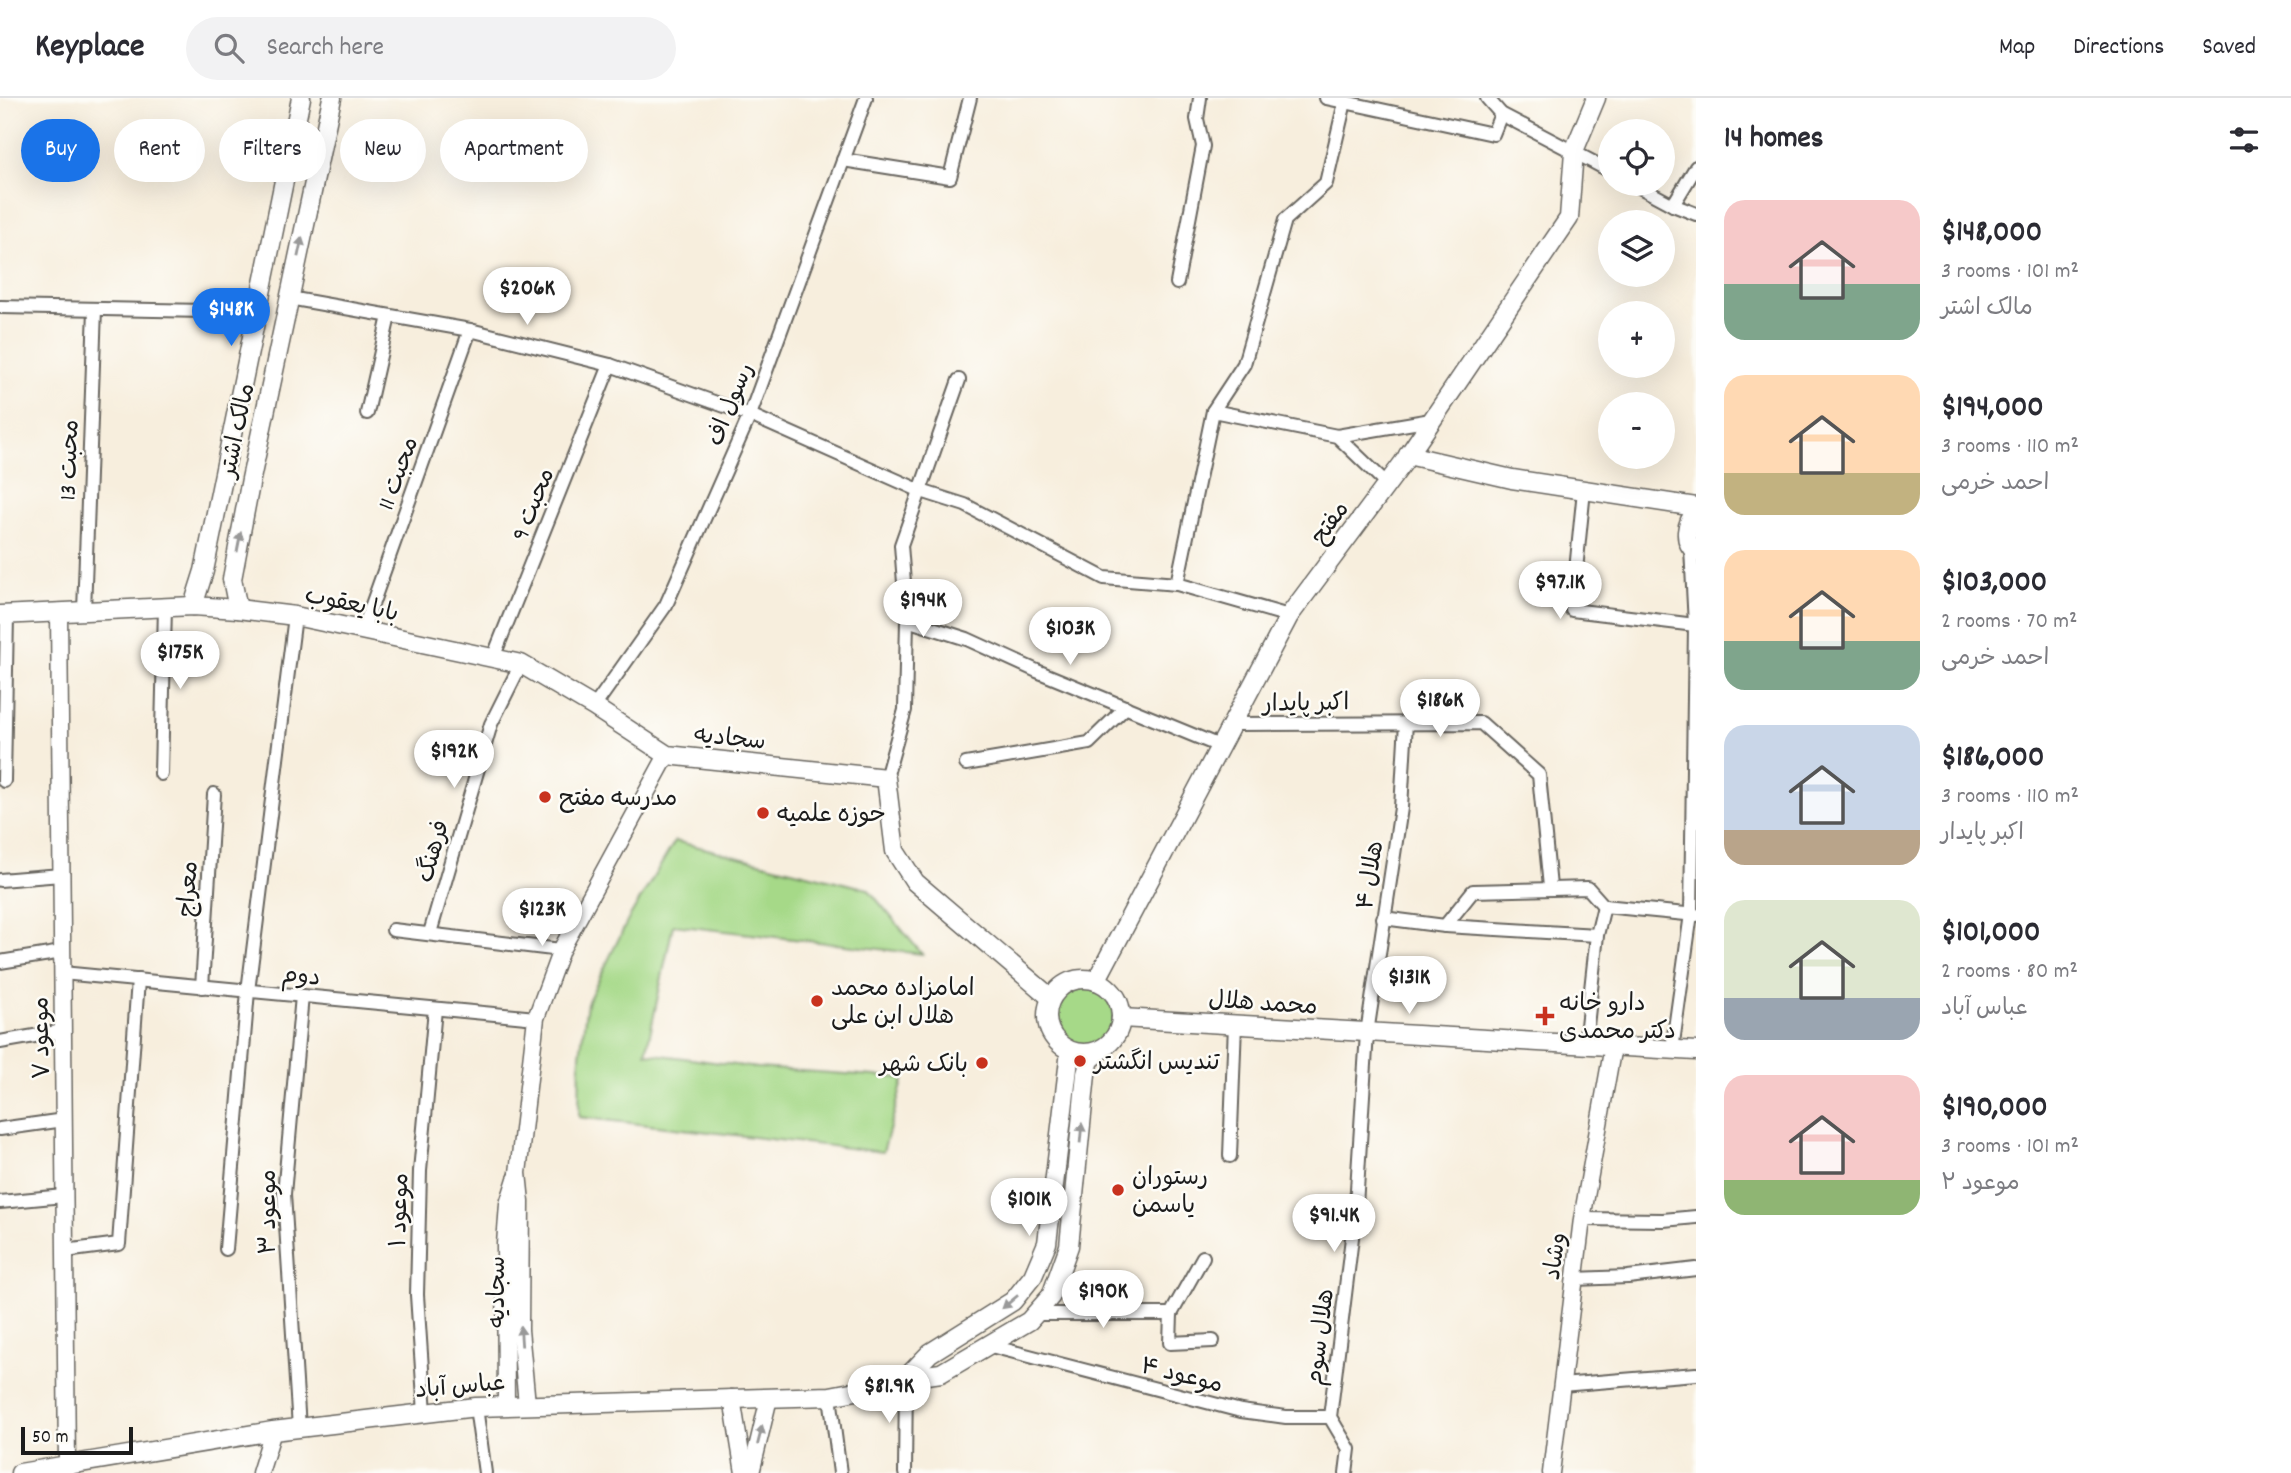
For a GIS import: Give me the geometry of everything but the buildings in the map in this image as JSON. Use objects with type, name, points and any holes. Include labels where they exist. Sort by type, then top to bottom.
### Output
[{"type":"main road","name":"مالک اشتر","points":[[193,606],[204,571],[301,98]]},
{"type":"main road","name":"مالک اشتر","points":[[238,608],[232,579],[332,98]]},
{"type":"main road","name":"مفتح","points":[[1096,981],[1289,616],[1387,484],[1569,218],[1574,151],[1597,98]]},
{"type":"main road","points":[[1408,454],[1513,479],[1696,509],[1689,519],[1686,534],[1694,550]]},
{"type":"main road","points":[[204,571],[215,585],[223,585],[232,579]]},
{"type":"main road","name":"بابا یعقوب","points":[[3,615],[193,606],[238,608],[295,616],[363,630],[522,664],[667,755]]},
{"type":"main road","name":"سجادیه","points":[[667,755],[886,778]]},
{"type":"main road","points":[[886,778],[895,851],[915,882],[1051,998]]},
{"type":"main road","points":[[1070,981],[1096,981],[1114,995],[1121,1018],[1118,1029],[1104,1048],[1081,1054],[1070,1051],[1060,1045],[1047,1023],[1051,998],[1059,988],[1070,981]]},
{"type":"main road","name":"محمد هلال","points":[[1121,1018],[1696,1051]]},
{"type":"main road","name":"عباس آباد","points":[[27,1472],[299,1427],[476,1407],[830,1396],[906,1378],[941,1373],[1030,1321],[1051,1296],[1069,1246],[1086,1074],[1090,1060],[1104,1048]]},
{"type":"main road","points":[[906,1378],[930,1353],[1013,1301],[1033,1276],[1047,1243],[1070,1051]]},
{"type":"street","name":"رسول اف","points":[[594,707],[666,605],[750,415],[866,98]]},
{"type":"street","points":[[844,160],[950,177],[970,98]]},
{"type":"street","points":[[1177,283],[1202,146],[1197,119],[1200,98]]},
{"type":"street","points":[[1326,98],[1493,134],[1501,114]]},
{"type":"street","points":[[1487,98],[1501,114],[1598,164]]},
{"type":"street","points":[[1177,584],[1213,411],[1244,363],[1285,220],[1325,183],[1345,102]]},
{"type":"street","points":[[1673,205],[1696,167]]},
{"type":"street","points":[[1656,196],[1696,214]]},
{"type":"street","points":[[289,298],[470,330],[610,365],[750,415],[921,491],[965,505],[1104,578],[1177,584],[1289,616]]},
{"type":"street","points":[[0,307],[257,313]]},
{"type":"street","name":"محبت 13","points":[[84,611],[95,309]]},
{"type":"street","points":[[367,413],[389,316]]},
{"type":"street","name":"محبت 11","points":[[363,630],[470,330]]},
{"type":"street","name":"محبت 9","points":[[493,658],[610,365]]},
{"type":"street","points":[[886,778],[905,710],[907,620],[901,545],[959,380]]},
{"type":"street","points":[[1213,411],[1337,436],[1431,420]]},
{"type":"street","points":[[1337,436],[1387,484]]},
{"type":"street","points":[[1584,490],[1572,610],[1695,625]]},
{"type":"street","points":[[1672,1049],[1693,914],[1694,550]]},
{"type":"street","points":[[161,774],[165,607]]},
{"type":"street","name":"موعود ۷","points":[[59,612],[67,1464]]},
{"type":"street","points":[[3,615],[4,781]]},
{"type":"street","points":[[226,1248],[248,991],[295,616]]},
{"type":"street","points":[[907,620],[967,639],[1222,747]]},
{"type":"street","name":"فرهنگ","points":[[430,933],[491,724],[522,664]]},
{"type":"street","points":[[966,764],[1089,743],[1126,707]]},
{"type":"street","name":"هلال ۴","points":[[1367,1033],[1401,808],[1406,722]]},
{"type":"street","name":"اکبر پایدار","points":[[1234,724],[1481,723],[1538,775],[1550,887]]},
{"type":"street","name":"سجادیه","points":[[527,1404],[520,1330],[521,1202],[518,1173],[536,1018],[561,950],[667,755]]},
{"type":"street","name":"معراج","points":[[202,986],[214,794]]},
{"type":"street","points":[[0,880],[61,875]]},
{"type":"street","points":[[1445,926],[1473,891],[1550,887],[1588,888],[1604,906],[1693,914]]},
{"type":"street","points":[[1585,1044],[1597,935],[1604,906]]},
{"type":"street","points":[[1383,918],[1445,926],[1597,935]]},
{"type":"street","points":[[393,930],[561,950]]},
{"type":"street","points":[[0,962],[62,952]]},
{"type":"street","name":"دوم","points":[[62,973],[536,1018]]},
{"type":"street","points":[[65,1251],[119,1244],[138,981]]},
{"type":"street","name":"موعود ۳","points":[[299,1427],[284,1194],[302,996]]},
{"type":"street","name":"موعود ۱","points":[[425,1413],[417,1295],[419,1171],[435,1009]]},
{"type":"street","points":[[1230,1156],[1235,1024]]},
{"type":"street","points":[[0,1042],[63,1031]]},
{"type":"street","name":"هلال سوم","points":[[1346,1473],[1349,1449],[1330,1416],[1356,1205],[1367,1033]]},
{"type":"street","name":"وشاد","points":[[1550,1473],[1582,1219],[1613,1046]]},
{"type":"street","points":[[0,1129],[64,1119]]},
{"type":"street","points":[[506,1406],[505,1244],[508,1204],[518,1173]]},
{"type":"street","points":[[0,1202],[64,1196]]},
{"type":"street","points":[[1582,1219],[1662,1220],[1696,1217]]},
{"type":"street","points":[[1203,1257],[1171,1314],[1170,1342],[1213,1341]]},
{"type":"street","points":[[1574,1279],[1628,1277],[1696,1269]]},
{"type":"street","points":[[1035,1314],[1171,1314]]},
{"type":"street","name":"موعود ۴","points":[[991,1346],[1241,1410],[1286,1417],[1330,1416]]},
{"type":"street","points":[[1561,1385],[1696,1374]]},
{"type":"street","points":[[905,1473],[906,1378]]},
{"type":"street","points":[[830,1396],[840,1473]]},
{"type":"street","points":[[732,1398],[744,1473]]},
{"type":"street","points":[[751,1473],[769,1398]]},
{"type":"street","points":[[476,1407],[485,1473]]},
{"type":"street","points":[[260,1473],[273,1431]]},
{"type":"green space","points":[[675,841],[868,889],[922,954],[673,925],[646,1053],[758,1068],[904,1078],[883,1152],[579,1117],[580,1055],[587,1003],[628,920]]},
{"type":"green space","points":[[1077,984],[1089,984],[1105,993],[1112,1003],[1112,1027],[1105,1037],[1089,1046],[1077,1046],[1066,1041],[1057,1032],[1052,1021],[1052,1009],[1057,998],[1066,989]]},
{"type":"place","name":"مدرسه مفتح","points":[[545,797]]},
{"type":"place","name":"حوزه علمیه","points":[[763,813]]},
{"type":"place","name":"امامزاده محمد هلال ابن علی","points":[[817,1001]]},
{"type":"place","name":"دارو خانه دکتر محمدی","points":[[1545,1016]]},
{"type":"place","name":"تندیس انگشتر","points":[[1080,1061]]},
{"type":"place","name":"بانک شهر","points":[[982,1063]]},
{"type":"place","name":"رستوران یاسمن","points":[[1118,1190]]}]
